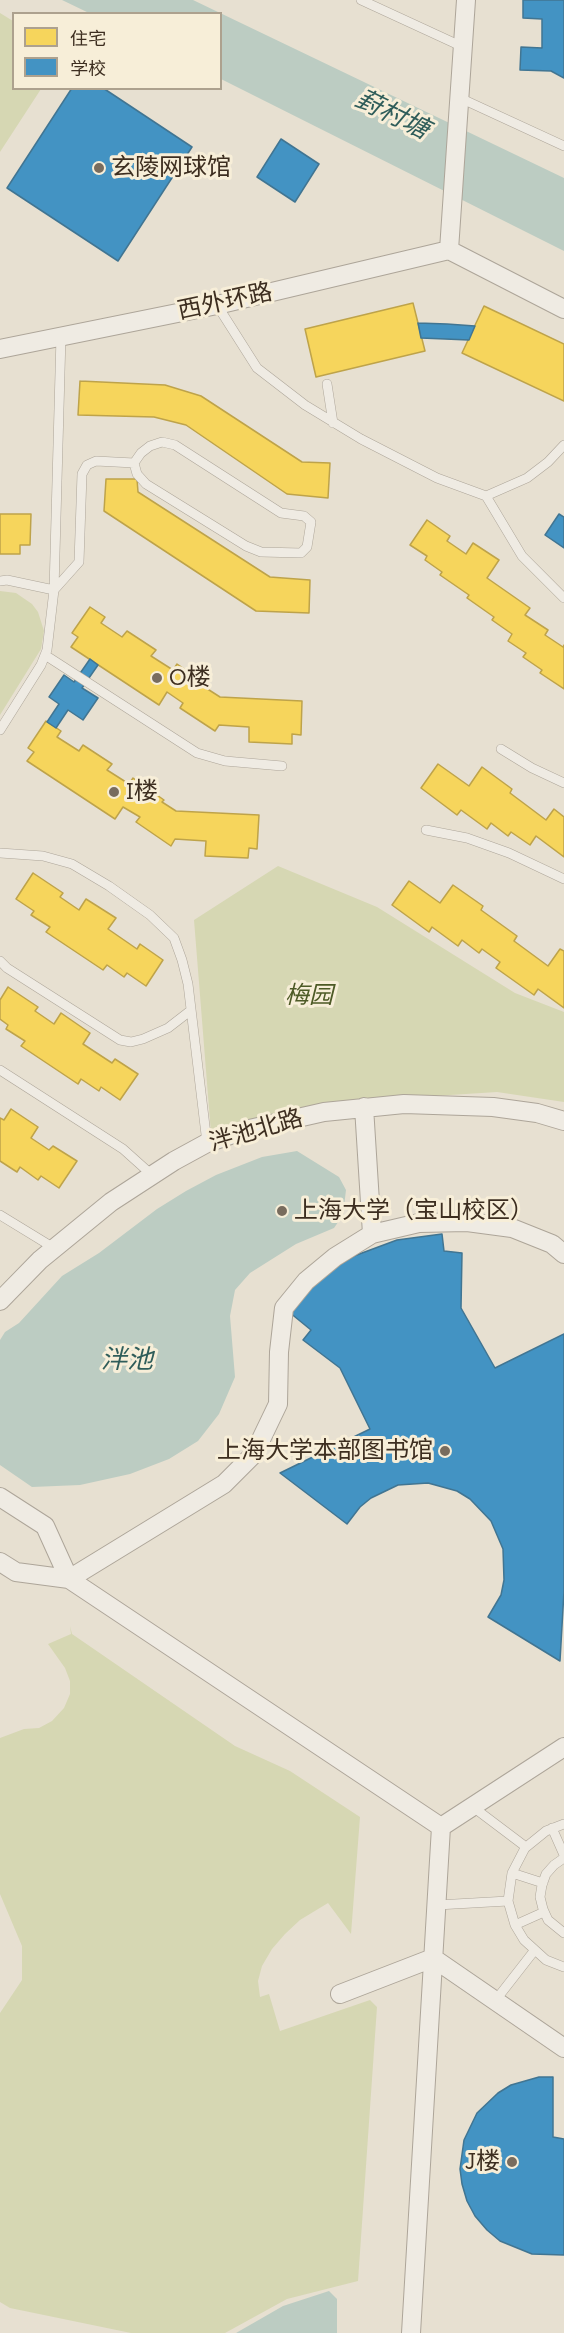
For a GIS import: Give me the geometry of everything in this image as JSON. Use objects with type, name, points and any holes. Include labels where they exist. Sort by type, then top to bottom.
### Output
[{"type":"street","points":[[466,0],[449,250],[564,309]]},
{"type":"street","name":"西外环路","points":[[0,349],[217,305],[449,250]]},
{"type":"street","name":"泮池北路","points":[[0,1301],[54,1248],[111,1202],[207,1143],[285,1120],[364,1107],[404,1104],[460,1105],[537,1113],[564,1121]]},
{"type":"street","points":[[364,1107],[372,1234]]},
{"type":"street","points":[[69,1579],[224,1484],[254,1454],[278,1404],[279,1352],[284,1308],[306,1281],[335,1257],[372,1234],[419,1223],[467,1222],[512,1228],[552,1244],[564,1254]]},
{"type":"street","points":[[0,1497],[45,1526],[69,1579]]},
{"type":"street","points":[[0,1562],[16,1572],[69,1579],[441,1827]]},
{"type":"street","points":[[441,1827],[564,1747]]},
{"type":"street","points":[[411,2333],[441,1827]]},
{"type":"street","points":[[340,1994],[434,1958]]},
{"type":"street","points":[[434,1958],[564,2048]]},
{"type":"lane","points":[[361,0],[463,47]]},
{"type":"lane","points":[[460,98],[564,146]]},
{"type":"lane","points":[[217,305],[257,368],[305,405],[333,423],[438,478],[486,496],[522,556],[564,598]]},
{"type":"lane","points":[[0,730],[45,655],[54,590],[61,336]]},
{"type":"lane","points":[[327,384],[333,423]]},
{"type":"lane","points":[[162,442],[175,445],[281,513],[304,516],[311,522],[308,548],[301,553],[261,552],[246,546],[146,484],[137,474],[134,463],[150,446],[162,442]]},
{"type":"lane","points":[[486,496],[527,478],[548,462],[564,445]]},
{"type":"lane","points":[[54,590],[79,562],[82,474],[87,465],[96,461],[134,463]]},
{"type":"lane","points":[[0,581],[7,580],[54,590]]},
{"type":"lane","points":[[45,655],[197,753],[225,761],[282,765]]},
{"type":"lane","points":[[501,749],[532,768],[564,783]]},
{"type":"lane","points":[[426,830],[467,838],[509,853],[564,879]]},
{"type":"lane","points":[[0,853],[43,856],[72,864],[109,886],[150,915],[174,938],[182,960],[207,1143]]},
{"type":"lane","points":[[0,961],[120,1040],[131,1042],[143,1040],[168,1028],[190,1011]]},
{"type":"lane","points":[[0,1070],[123,1149],[152,1175]]},
{"type":"lane","points":[[0,1215],[54,1248]]},
{"type":"lane","points":[[473,1807],[526,1847]]},
{"type":"lane","points":[[563,1963],[546,1960],[524,1940],[515,1924],[508,1901],[512,1873],[526,1847],[552,1828],[564,1824]]},
{"type":"lane","points":[[552,1828],[564,1857],[554,1865],[543,1883],[540,1897],[548,1920],[564,1933]]},
{"type":"lane","points":[[512,1873],[543,1883]]},
{"type":"lane","points":[[436,1905],[508,1901]]},
{"type":"lane","points":[[515,1924],[544,1912]]},
{"type":"lane","points":[[495,2001],[534,1951]]},
{"type":"green space","points":[[0,13],[12,20],[12,90],[40,90],[0,152]]},
{"type":"green space","points":[[0,591],[16,593],[32,604],[38,612],[44,631],[41,649],[0,715]]},
{"type":"green space","name":"梅园","points":[[278,866],[377,907],[515,993],[564,1012],[564,1102],[497,1092],[325,1103],[211,1133],[194,920]]},
{"type":"green space","points":[[70,1626],[72,1634],[235,1746],[290,1771],[360,1817],[351,1934],[328,1903],[300,1920],[285,1934],[272,1949],[262,1966],[258,1981],[260,1997],[269,1994],[280,2031],[370,2000],[377,2007],[358,2281],[287,2299],[225,2333],[131,2333],[10,2308],[0,2302],[0,2013],[22,1980],[22,1946],[0,1894],[0,1738],[24,1729],[39,1728],[52,1721],[64,1708],[70,1694],[70,1681],[65,1668],[48,1644],[71,1634]]},
{"type":"water","points":[[62,0],[193,0],[218,12],[87,12]]},
{"type":"water","name":"葑村塘","points":[[222,14],[564,178],[564,251],[222,80]]},
{"type":"water","name":"泮池","points":[[297,1151],[339,1177],[346,1190],[343,1215],[334,1228],[296,1244],[250,1273],[235,1290],[230,1316],[235,1377],[219,1414],[198,1441],[169,1459],[130,1474],[80,1485],[32,1487],[0,1465],[0,1340],[5,1332],[19,1323],[62,1276],[99,1253],[157,1209],[186,1191],[216,1175],[262,1157]]},
{"type":"water","points":[[329,2291],[337,2299],[337,2333],[236,2333],[283,2306]]},
{"type":"building: 住宅","points":[[413,303],[425,351],[316,377],[305,329]]},
{"type":"building: 住宅","points":[[484,306],[564,344],[564,401],[462,353]]},
{"type":"building: 住宅","points":[[80,381],[165,385],[201,396],[302,462],[330,463],[328,498],[287,494],[186,425],[154,417],[78,415]]},
{"type":"building: 住宅","points":[[106,479],[137,479],[138,492],[270,577],[310,580],[309,613],[256,611],[104,511]]},
{"type":"building: 住宅","points":[[0,514],[31,514],[30,545],[20,545],[20,554],[0,554]]},
{"type":"building: 住宅","points":[[427,520],[450,536],[447,541],[466,554],[473,543],[499,560],[487,578],[530,608],[525,615],[548,630],[545,635],[563,647],[564,645],[564,689],[540,673],[542,670],[523,657],[526,653],[508,641],[512,634],[492,620],[494,617],[467,598],[469,595],[440,575],[442,572],[425,560],[427,556],[410,545]]},
{"type":"building: 住宅","name":"O楼","points":[[90,607],[105,617],[101,623],[122,637],[127,631],[156,650],[151,656],[173,670],[177,664],[208,685],[206,688],[220,697],[302,701],[301,735],[292,734],[292,744],[249,742],[249,727],[219,725],[215,731],[180,708],[183,703],[167,692],[159,705],[71,647],[78,637],[72,633]]},
{"type":"building: 住宅","name":"I楼","points":[[46,721],[61,731],[57,737],[79,751],[83,745],[112,764],[107,770],[129,784],[133,778],[176,811],[259,815],[257,849],[249,848],[248,858],[205,856],[206,841],[175,839],[171,846],[136,822],[140,817],[123,807],[115,819],[27,761],[34,752],[28,748]]},
{"type":"building: 住宅","points":[[438,764],[469,786],[482,767],[512,789],[510,793],[546,820],[554,809],[564,817],[564,857],[536,836],[530,845],[511,832],[508,836],[491,823],[487,829],[461,810],[457,815],[421,788]]},
{"type":"building: 住宅","points":[[33,873],[63,893],[60,897],[79,910],[86,899],[116,918],[108,929],[137,949],[140,944],[163,960],[146,986],[127,973],[124,977],[107,965],[103,970],[46,932],[50,927],[31,915],[34,911],[16,899]]},
{"type":"building: 住宅","points":[[409,881],[440,903],[453,885],[483,906],[481,910],[517,936],[514,941],[548,966],[560,949],[564,951],[564,1008],[538,989],[534,995],[496,968],[500,962],[482,949],[479,953],[462,940],[458,946],[432,927],[429,932],[392,905]]},
{"type":"building: 住宅","points":[[8,987],[38,1007],[35,1011],[54,1024],[61,1013],[90,1033],[83,1044],[112,1063],[115,1059],[138,1074],[120,1100],[101,1087],[99,1091],[81,1079],[78,1084],[21,1046],[25,1041],[6,1029],[8,1025],[0,1019],[0,1000]]},
{"type":"building: 住宅","points":[[11,1109],[38,1127],[31,1138],[49,1150],[53,1146],[77,1161],[59,1188],[41,1176],[38,1180],[20,1167],[17,1172],[0,1161],[0,1118],[4,1120]]},
{"type":"building: 学校","points":[[523,0],[564,0],[564,78],[551,71],[520,70],[521,47],[542,48],[542,19],[523,18]]},
{"type":"building: 学校","name":"玄陵网球馆","points":[[71,90],[106,90],[192,147],[118,261],[7,188]]},
{"type":"building: 学校","points":[[281,139],[319,164],[295,202],[257,177]]},
{"type":"building: 学校","points":[[418,323],[475,326],[469,340],[421,338]]},
{"type":"building: 学校","points":[[418,323],[475,326],[469,340],[421,338]]},
{"type":"building: 学校","points":[[418,323],[475,326],[469,340],[421,338]]},
{"type":"building: 学校","points":[[559,514],[564,517],[564,548],[545,535]]},
{"type":"building: 学校","points":[[90,659],[98,665],[82,688],[98,698],[83,720],[68,710],[56,728],[47,722],[59,704],[49,697],[64,675],[74,682]]},
{"type":"building: 学校","name":"上海大学本部图书馆","points":[[442,1234],[444,1251],[462,1253],[461,1308],[495,1368],[564,1334],[564,1591],[560,1661],[488,1617],[501,1595],[504,1580],[503,1549],[491,1521],[470,1499],[457,1491],[428,1483],[398,1485],[371,1498],[360,1507],[347,1524],[280,1473],[370,1429],[340,1368],[303,1340],[311,1330],[289,1312],[302,1296],[335,1267],[354,1256],[397,1240]]},
{"type":"building: 学校","name":"J楼","points":[[539,2077],[553,2077],[553,2137],[564,2139],[564,2255],[532,2254],[500,2241],[475,2216],[462,2184],[460,2169],[464,2140],[477,2113],[498,2093],[511,2085]]},
{"type":"place","name":"玄陵网球馆","points":[[99,168]]},
{"type":"place","name":"O楼","points":[[157,678]]},
{"type":"place","name":"I楼","points":[[114,792]]},
{"type":"place","name":"上海大学（宝山校区）","points":[[282,1211]]},
{"type":"place","name":"上海大学本部图书馆","points":[[445,1451]]},
{"type":"place","name":"J楼","points":[[512,2162]]}]
